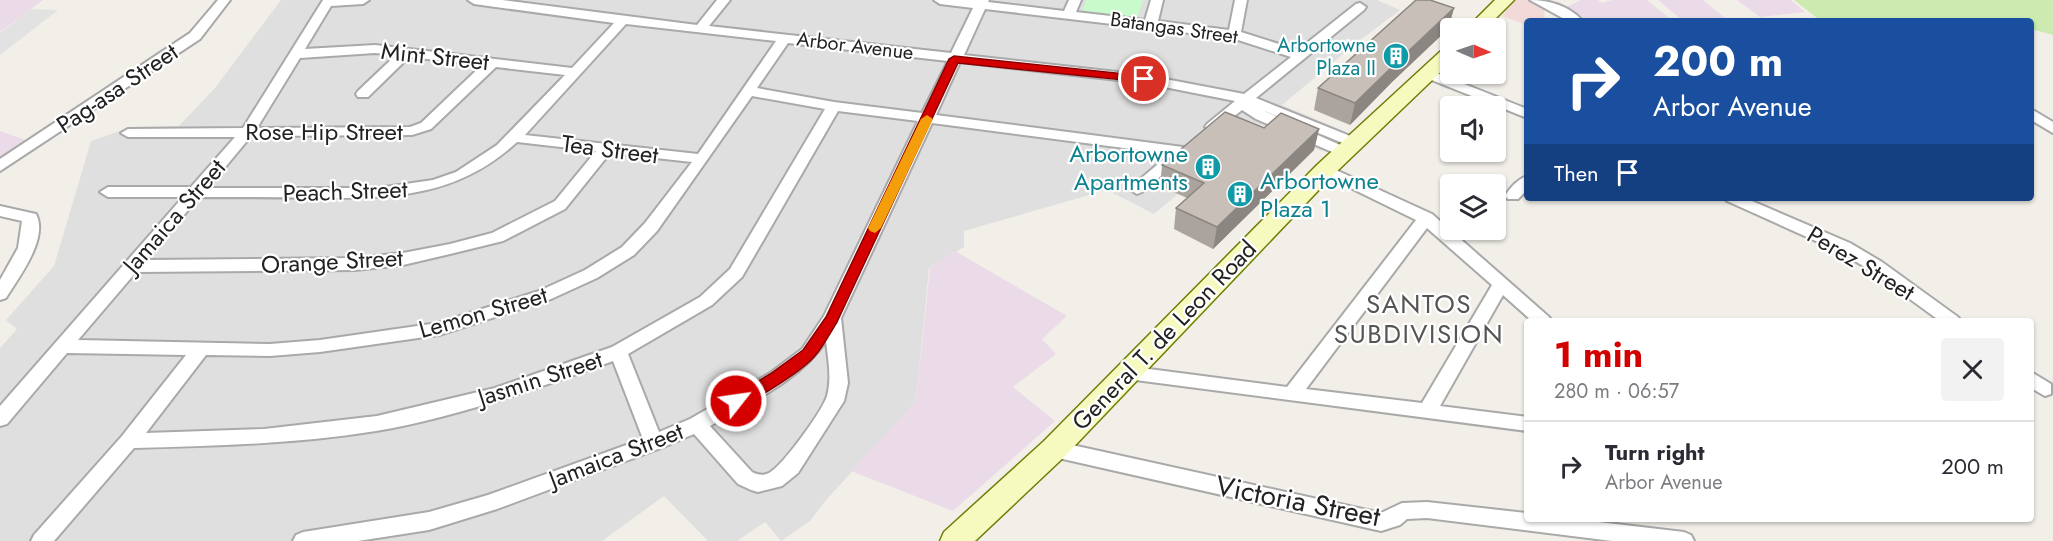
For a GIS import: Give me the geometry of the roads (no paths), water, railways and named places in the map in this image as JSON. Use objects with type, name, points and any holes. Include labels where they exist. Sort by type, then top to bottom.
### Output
[{"type":"main road","points":[[1486,18],[1505,0]]},
{"type":"main road","name":"General T. de Leon Road","points":[[955,541],[1054,449],[1325,170],[1340,144],[1440,63]]},
{"type":"street","name":"Pag-asa Street","points":[[0,166],[195,36],[224,0]]},
{"type":"street","points":[[329,1],[363,0]]},
{"type":"street","name":"Arbor Avenue","points":[[474,0],[623,20],[1144,79],[1240,100],[1261,116],[1340,144]]},
{"type":"street","points":[[700,29],[724,0]]},
{"type":"street","name":"Batangas Street","points":[[940,0],[982,2],[1234,34],[1299,55]]},
{"type":"street","points":[[1070,14],[1075,0]]},
{"type":"street","points":[[1151,23],[1157,0]]},
{"type":"street","points":[[1234,34],[1241,0]]},
{"type":"street","points":[[1536,0],[1553,6],[1572,18]]},
{"type":"street","name":"Jamaica Street","points":[[0,419],[248,131],[329,1]]},
{"type":"street","name":"Jamaica Street","points":[[303,541],[429,521],[490,503],[654,443],[697,424],[776,378],[808,354],[832,318],[982,2]]},
{"type":"street","points":[[1137,189],[1240,100],[1360,7]]},
{"type":"street","name":"Peach Street","points":[[108,192],[194,194],[408,192],[437,185],[466,173],[517,138],[623,20]]},
{"type":"street","name":"Lemon Street","points":[[64,346],[270,350],[439,329],[545,295],[591,274],[628,251],[651,227],[702,159],[785,38]]},
{"type":"street","name":"Mint Street","points":[[295,54],[375,50],[407,52],[574,72]]},
{"type":"street","points":[[363,94],[407,52]]},
{"type":"street","name":"Rose Hip Street","points":[[128,133],[419,129],[426,126],[493,62]]},
{"type":"street","points":[[1429,74],[1524,113]]},
{"type":"street","points":[[749,91],[834,106],[927,118],[1191,144]]},
{"type":"street","name":"Jasmin Street","points":[[129,441],[264,437],[377,423],[497,395],[618,352],[706,301],[735,273],[834,106]]},
{"type":"street","points":[[2034,115],[2053,129]]},
{"type":"street","name":"Tea Street","points":[[517,138],[702,159]]},
{"type":"street","name":"Orange Street","points":[[130,266],[355,264],[402,259],[450,249],[497,237],[560,206],[606,149]]},
{"type":"street","points":[[1325,170],[1426,218],[1540,318]]},
{"type":"street","points":[[1513,196],[1524,184]]},
{"type":"street","name":"Perez Street","points":[[1744,201],[1844,247],[1876,266],[1948,318]]},
{"type":"street","points":[[0,211],[30,218],[32,230],[26,249],[0,294]]},
{"type":"street","points":[[1292,394],[1426,218]]},
{"type":"street","points":[[1427,411],[1501,283]]},
{"type":"street","points":[[697,424],[745,478],[758,484],[776,480],[791,467],[835,401],[839,383],[832,318]]},
{"type":"street","points":[[41,541],[129,441],[200,350]]},
{"type":"street","points":[[618,352],[654,443]]},
{"type":"street","points":[[1126,373],[1524,424]]},
{"type":"street","name":"Victoria Street","points":[[1054,449],[1373,521],[1393,519],[1402,511],[1427,510],[1524,522]]},
{"type":"street","name":"Victoria Street","points":[[1526,522],[1684,541]]},
{"type":"place","name":"Arbortowne Plaza II","points":[[1396,56]]},
{"type":"place","name":"Arbortowne Apartments","points":[[1208,167]]},
{"type":"place","name":"Arbortowne Plaza 1","points":[[1240,194]]},
{"type":"district","name":"SANTOS SUBDIVISION","points":[[1419,319]]}]
